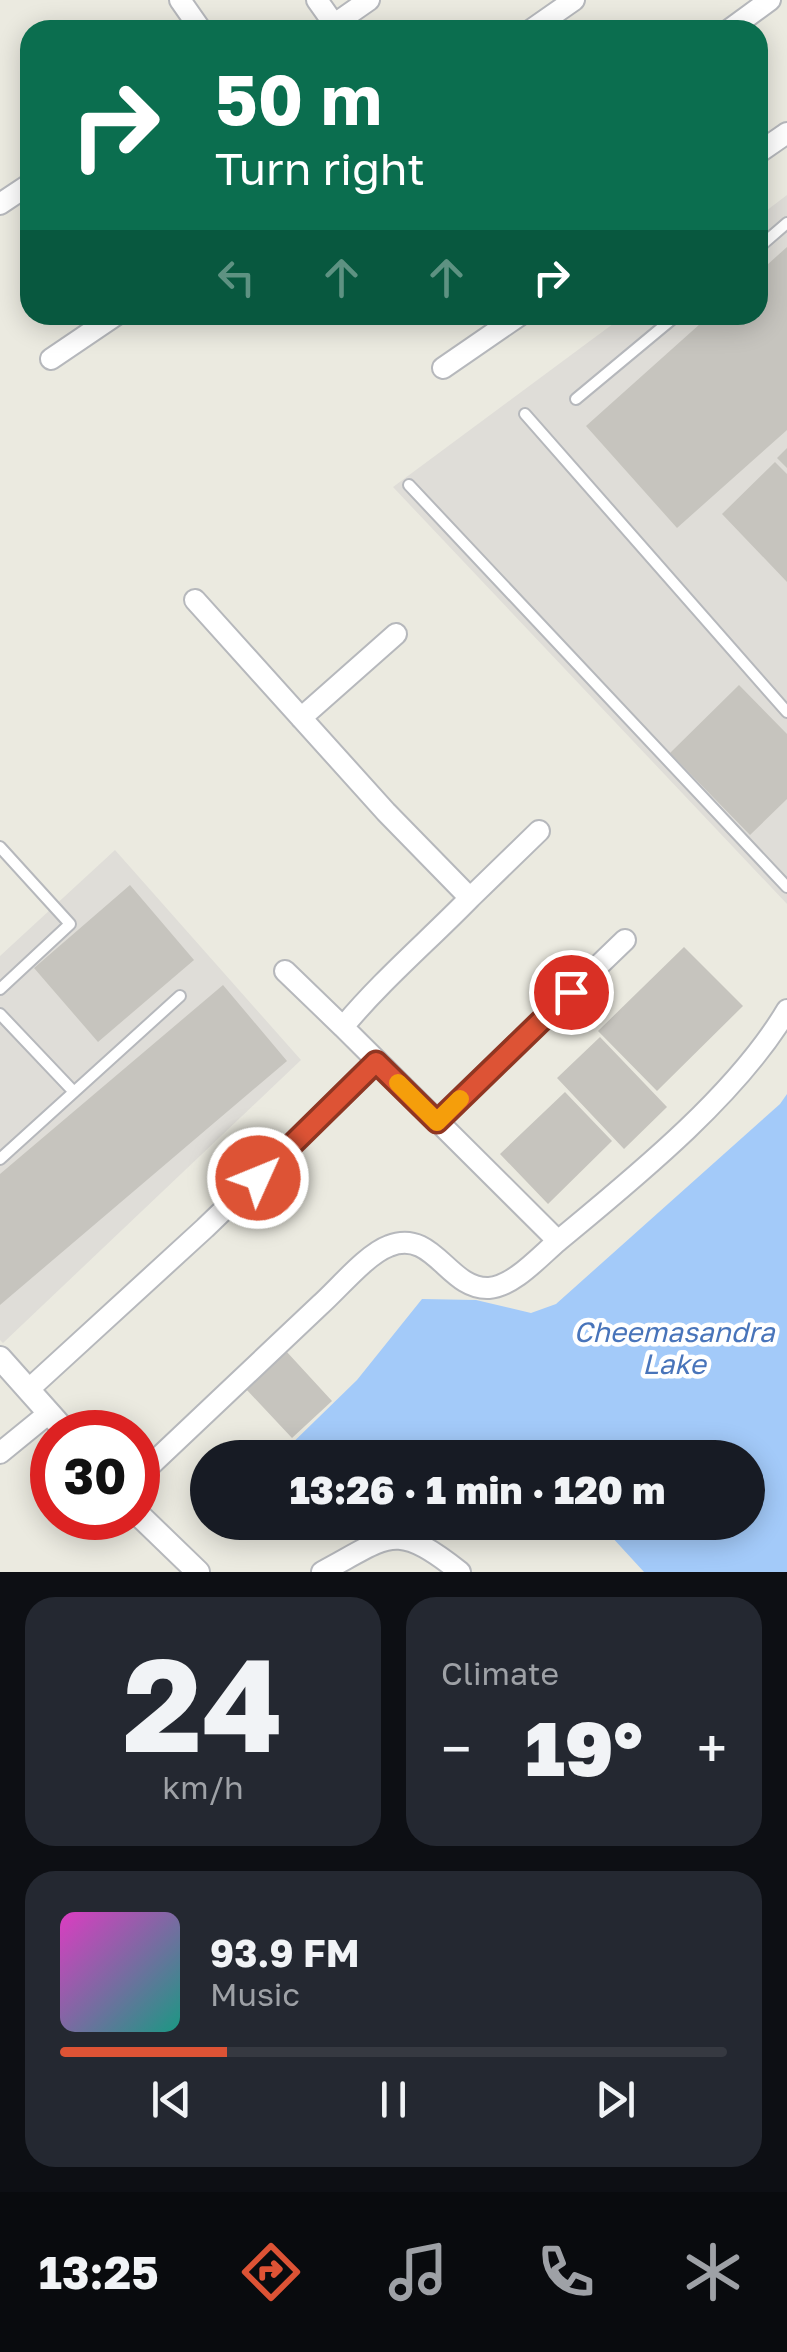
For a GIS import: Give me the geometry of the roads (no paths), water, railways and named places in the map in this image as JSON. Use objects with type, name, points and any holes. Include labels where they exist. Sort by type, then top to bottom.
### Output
[{"type":"street","points":[[340,20],[369,0]]},
{"type":"street","points":[[545,20],[574,0]]},
{"type":"street","points":[[742,20],[770,0]]},
{"type":"street","points":[[51,358],[101,325]]},
{"type":"street","points":[[443,368],[505,325]]},
{"type":"street","points":[[196,600],[470,898]]},
{"type":"street","points":[[301,718],[396,634]]},
{"type":"street","points":[[343,1027],[365,1000],[539,831]]},
{"type":"street","points":[[437,1122],[625,940]]},
{"type":"street","points":[[285,971],[558,1241]]},
{"type":"street","points":[[160,1457],[387,1246],[406,1242],[423,1246],[468,1281],[490,1288],[519,1274],[665,1149],[734,1078],[787,1010]]},
{"type":"street","points":[[28,1390],[218,1216],[376,1062]]},
{"type":"street","points":[[0,1358],[46,1410]]},
{"type":"street","points":[[0,1453],[30,1429]]},
{"type":"street","points":[[160,1537],[191,1570]]},
{"type":"street","points":[[322,1572],[388,1537],[410,1539],[460,1572]]},
{"type":"lane","points":[[768,239],[787,223]]},
{"type":"lane","points":[[576,399],[665,325]]},
{"type":"lane","points":[[525,414],[787,712]]},
{"type":"lane","points":[[410,485],[787,887]]},
{"type":"lane","points":[[0,848],[70,924],[0,989]]},
{"type":"lane","points":[[0,1159],[180,996]]},
{"type":"lane","points":[[0,1014],[74,1092]]},
{"type":"water","name":"Cheemasandra Lake","points":[[787,1094],[787,1572],[644,1572],[615,1540],[765,1540],[765,1440],[295,1440],[357,1380],[422,1299],[476,1300],[531,1313],[556,1304]]}]
